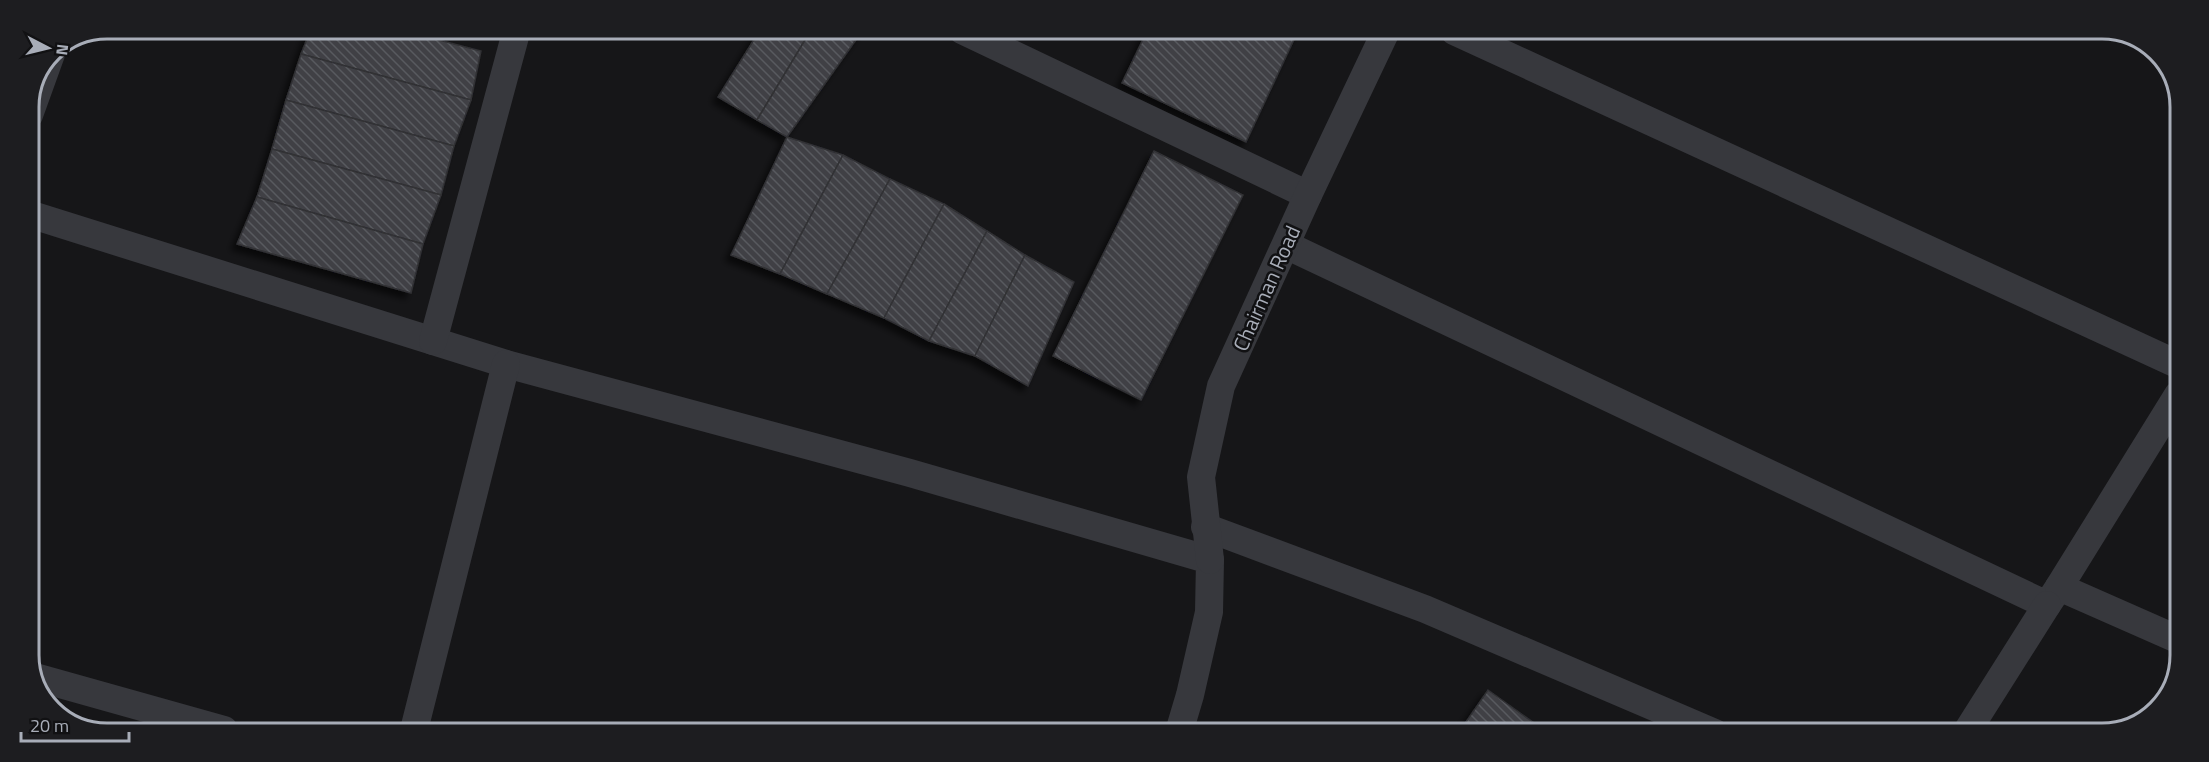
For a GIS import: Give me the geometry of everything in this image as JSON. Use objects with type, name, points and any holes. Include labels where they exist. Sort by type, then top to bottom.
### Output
[{"type":"street","points":[[433,341],[514,39]]},
{"type":"street","points":[[981,39],[1308,195]]},
{"type":"street","name":"Chairman Road","points":[[1182,723],[1209,612],[1210,560],[1201,477],[1221,386],[1382,39]]},
{"type":"street","points":[[1471,39],[2170,361]]},
{"type":"street","points":[[39,217],[506,364],[910,473],[1210,560]]},
{"type":"street","points":[[1286,245],[2053,596],[2170,637]]},
{"type":"street","points":[[416,723],[506,364]]},
{"type":"street","points":[[1972,723],[2170,408]]},
{"type":"street","points":[[1205,527],[1425,609],[1692,723]]},
{"type":"street","points":[[44,680],[199,723]]},
{"type":"building","points":[[307,39],[435,39],[481,51],[471,100],[301,54]]},
{"type":"building","points":[[754,39],[806,39],[757,120],[718,97]]},
{"type":"building","points":[[806,39],[857,39],[787,137],[757,120]]},
{"type":"building","points":[[1143,39],[1294,39],[1246,142],[1122,83]]},
{"type":"building","points":[[301,54],[471,100],[454,146],[286,100]]},
{"type":"building","points":[[286,100],[454,146],[441,195],[272,149]]},
{"type":"building","points":[[787,137],[843,155],[780,274],[731,255]]},
{"type":"building","points":[[272,149],[441,195],[423,244],[257,197]]},
{"type":"building","points":[[1154,151],[1243,195],[1141,400],[1053,356]]},
{"type":"building","points":[[843,155],[890,179],[827,294],[780,274]]},
{"type":"building","points":[[890,179],[944,204],[884,318],[827,294]]},
{"type":"building","points":[[257,197],[423,244],[411,293],[237,244]]},
{"type":"building","points":[[944,204],[987,231],[929,341],[884,318]]},
{"type":"building","points":[[987,231],[1025,255],[975,356],[929,341]]},
{"type":"building","points":[[1025,255],[1074,282],[1028,386],[975,356]]},
{"type":"building","points":[[1488,690],[1534,723],[1465,723]]}]
